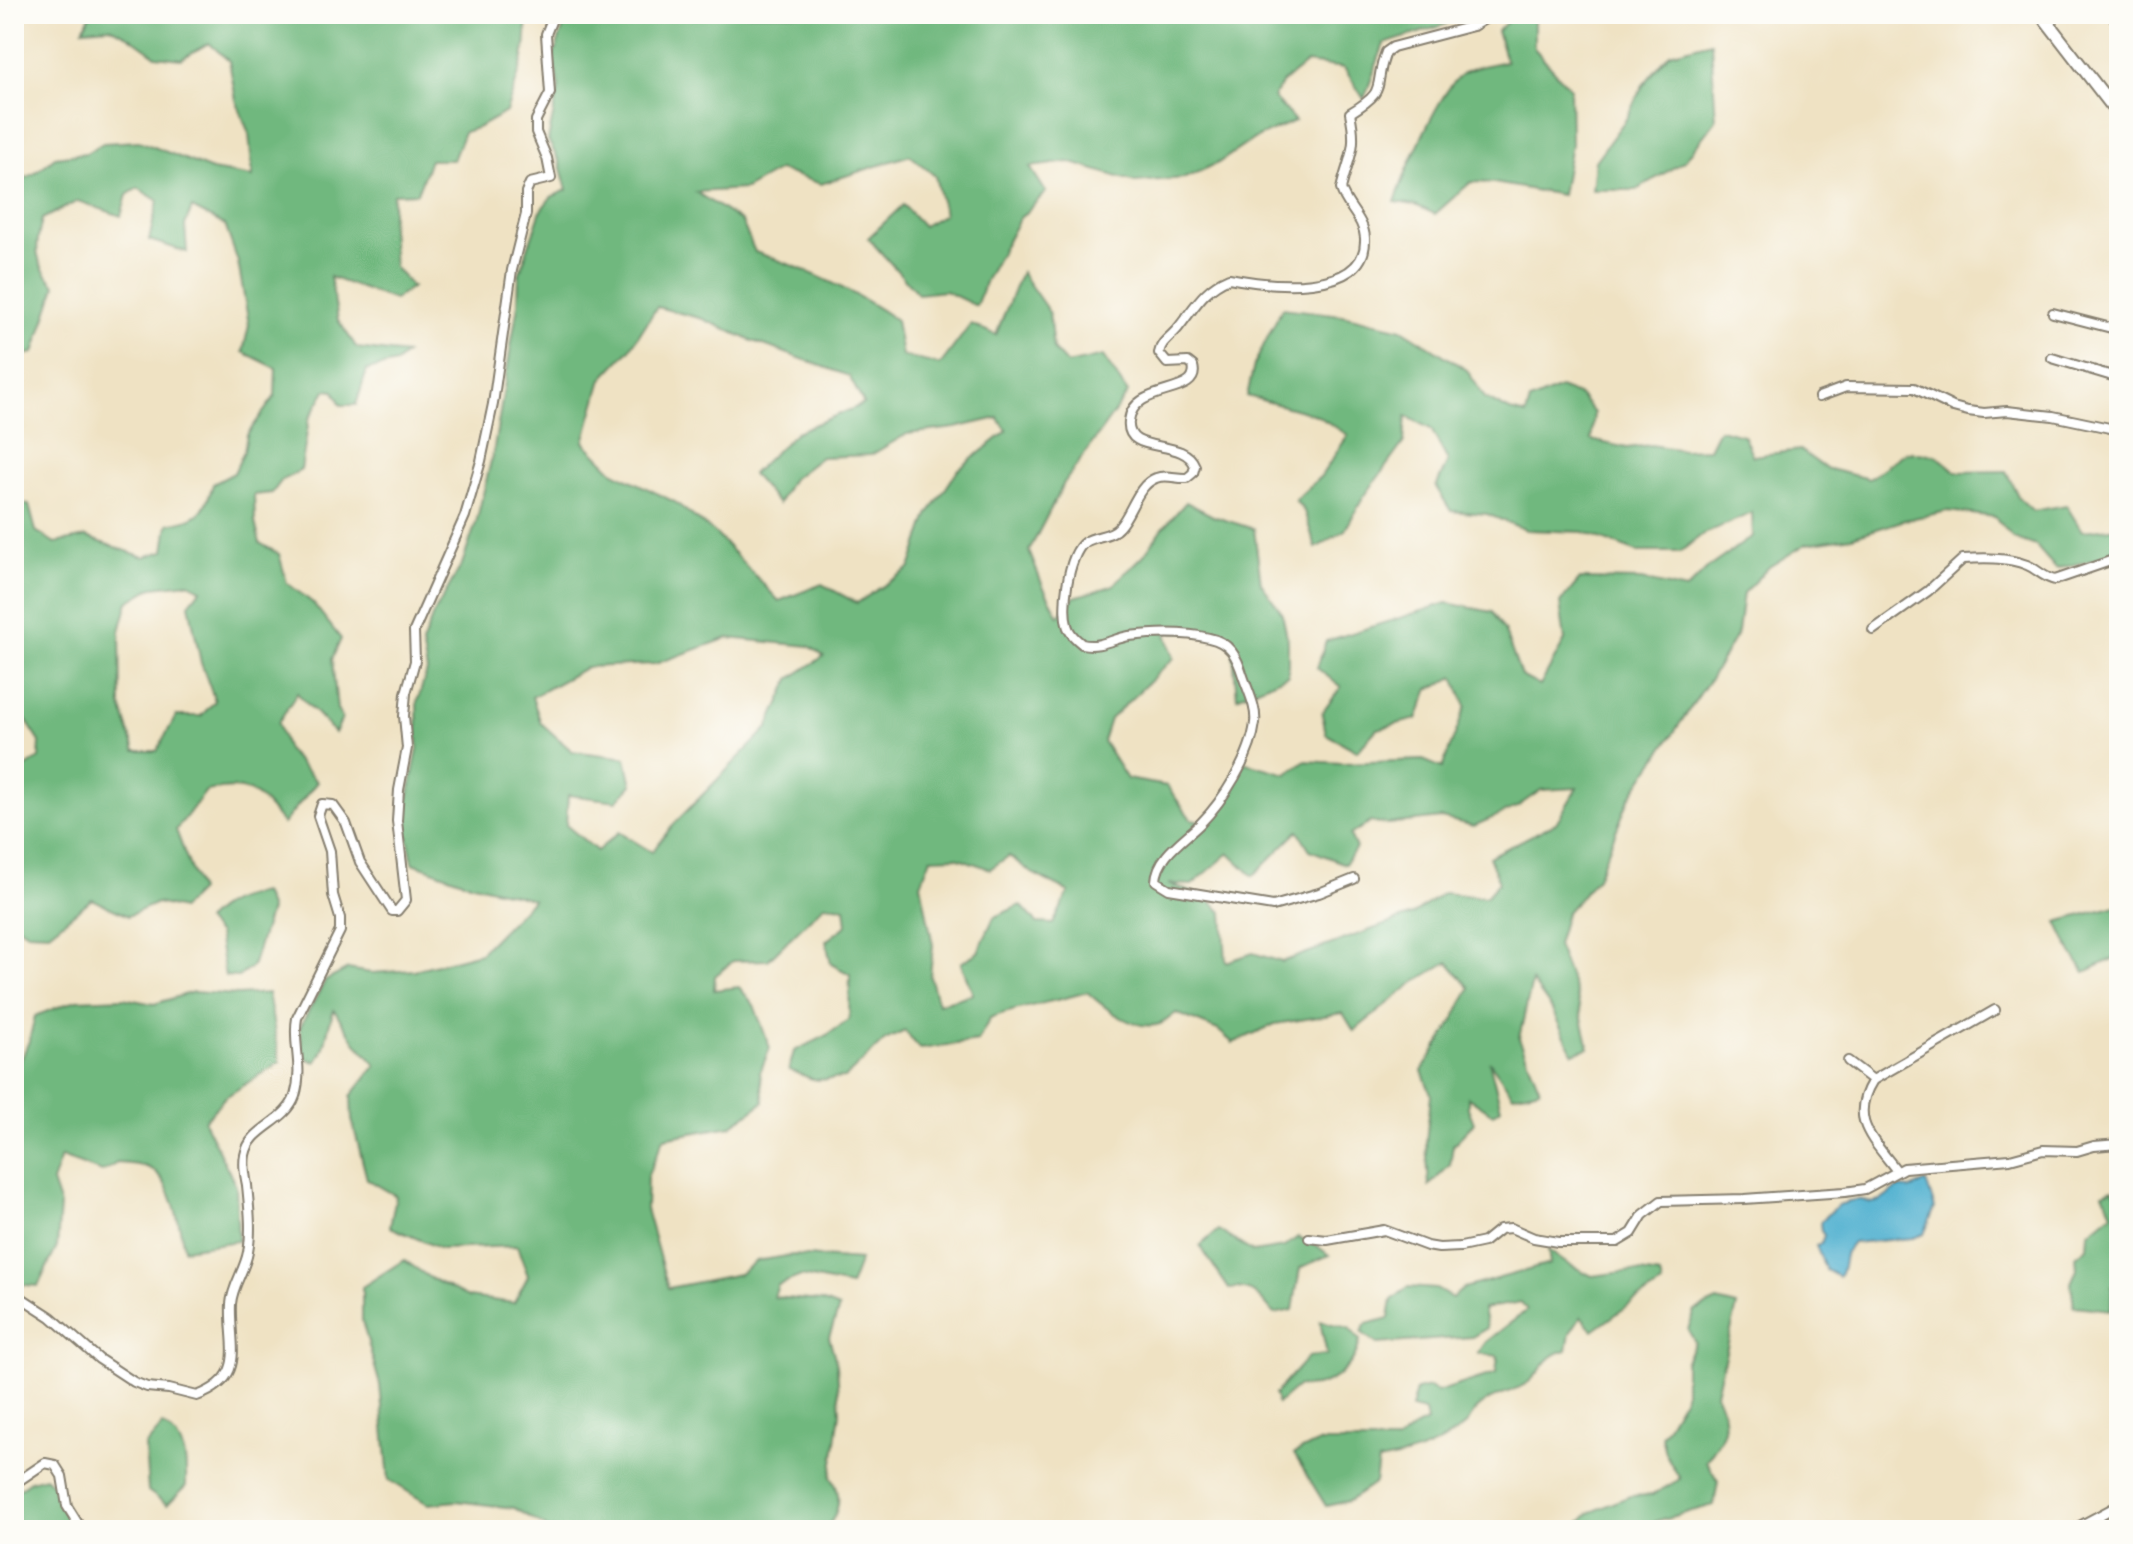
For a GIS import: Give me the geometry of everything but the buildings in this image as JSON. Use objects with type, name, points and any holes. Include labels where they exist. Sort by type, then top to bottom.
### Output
[{"type":"street","points":[[14,1293],[68,1329],[99,1359],[134,1382],[197,1396],[224,1382],[234,1346],[231,1304],[248,1253],[245,1151],[253,1135],[272,1124],[290,1106],[295,1096],[300,1069],[295,1027],[297,1018],[340,931],[340,918],[333,895],[330,851],[318,816],[322,804],[333,805],[340,813],[360,862],[392,911],[404,907],[406,900],[397,821],[407,748],[404,716],[415,661],[414,631],[465,516],[481,461],[493,404],[512,270],[526,214],[526,192],[530,183],[551,178],[536,132],[536,120],[550,93],[546,34],[554,14]]},
{"type":"street","points":[[1354,879],[1273,906],[1169,889],[1156,881],[1165,859],[1224,796],[1245,753],[1255,724],[1255,710],[1238,660],[1222,642],[1191,635],[1147,635],[1128,636],[1100,645],[1082,644],[1068,629],[1065,613],[1070,571],[1072,560],[1086,542],[1117,530],[1147,483],[1156,478],[1187,478],[1193,473],[1195,466],[1186,454],[1177,448],[1148,445],[1130,430],[1132,410],[1142,400],[1159,391],[1187,385],[1195,373],[1188,362],[1167,363],[1159,353],[1161,345],[1180,326],[1204,293],[1229,278],[1259,284],[1328,282],[1355,267],[1363,254],[1365,240],[1358,217],[1341,189],[1353,153],[1355,133],[1350,113],[1372,99],[1378,90],[1386,52],[1393,47],[1473,26],[1493,14]]},
{"type":"street","points":[[2111,14],[2119,24]]},
{"type":"street","points":[[2045,15],[2119,115]]},
{"type":"street","points":[[2053,313],[2119,330]]},
{"type":"street","points":[[2052,358],[2119,378]]},
{"type":"street","points":[[1819,397],[1846,387],[1914,388],[1968,411],[2053,416],[2119,430]]},
{"type":"street","points":[[1873,630],[1928,591],[1963,559],[2008,560],[2028,565],[2047,579],[2055,580],[2119,558]]},
{"type":"street","points":[[1897,1171],[1865,1129],[1861,1112],[1873,1080],[1995,1010]]},
{"type":"street","points":[[1848,1061],[1873,1080]]},
{"type":"street","points":[[1309,1238],[1327,1240],[1384,1230],[1439,1248],[1461,1247],[1484,1242],[1500,1229],[1511,1228],[1534,1238],[1558,1242],[1617,1242],[1632,1233],[1643,1215],[1661,1201],[1845,1192],[1865,1189],[1897,1171],[1947,1163],[2010,1159],[2043,1150],[2077,1151],[2119,1144]]},
{"type":"street","points":[[14,1484],[45,1463],[55,1465],[62,1476],[67,1506],[82,1530]]},
{"type":"street","points":[[2072,1530],[2119,1505]]},
{"type":"green space","points":[[91,14],[525,14],[526,39],[522,64],[506,112],[464,132],[453,160],[430,160],[417,193],[393,194],[391,228],[394,267],[412,287],[394,300],[330,277],[338,320],[357,348],[406,354],[396,363],[367,370],[356,405],[341,405],[334,391],[326,390],[309,419],[301,470],[282,480],[272,493],[254,495],[260,543],[279,554],[287,583],[313,603],[341,639],[332,659],[337,709],[342,719],[335,733],[297,693],[278,723],[287,750],[317,782],[283,824],[251,792],[233,788],[206,791],[176,830],[199,891],[181,909],[157,903],[128,916],[92,899],[49,933],[27,932],[14,923],[19,885],[14,884],[14,776],[39,758],[40,742],[24,717],[14,719],[14,502],[29,505],[36,531],[55,543],[86,537],[144,557],[164,551],[168,524],[187,520],[199,513],[207,502],[213,484],[234,473],[247,435],[275,396],[276,368],[243,352],[249,325],[238,262],[225,225],[192,208],[185,225],[187,252],[149,240],[158,201],[138,188],[127,195],[121,216],[78,201],[42,219],[38,255],[43,270],[56,286],[34,353],[14,357],[14,183],[34,174],[55,157],[86,153],[103,143],[139,141],[212,170],[253,177],[249,134],[236,100],[229,61],[209,43],[181,59],[156,56],[110,27],[83,29]],"holes":[[[189,583],[201,589],[189,604],[201,663],[215,701],[201,716],[176,716],[157,751],[135,751],[121,705],[120,631],[128,602],[153,587]]]},
{"type":"green space","points":[[568,14],[1466,14],[1444,25],[1384,44],[1364,99],[1344,68],[1307,63],[1282,83],[1273,97],[1295,121],[1254,139],[1218,163],[1185,178],[1135,182],[1069,162],[1030,167],[1046,192],[1019,219],[986,280],[976,306],[945,291],[918,294],[868,238],[903,205],[923,226],[944,214],[935,176],[910,155],[821,184],[779,170],[745,189],[696,192],[742,222],[755,252],[828,281],[896,320],[902,356],[940,365],[971,324],[996,335],[1021,272],[1049,312],[1053,349],[1067,364],[1103,356],[1128,393],[1064,483],[1029,551],[1059,616],[1074,597],[1112,586],[1143,556],[1186,502],[1213,516],[1254,529],[1261,583],[1282,613],[1288,641],[1288,675],[1237,697],[1233,655],[1236,646],[1203,632],[1166,633],[1174,658],[1110,719],[1103,741],[1127,779],[1167,786],[1191,819],[1207,822],[1225,799],[1243,762],[1287,774],[1304,761],[1423,760],[1442,768],[1466,706],[1454,677],[1429,689],[1417,719],[1377,729],[1357,751],[1326,734],[1322,713],[1341,687],[1317,668],[1326,641],[1447,603],[1492,612],[1504,630],[1521,676],[1540,686],[1565,640],[1560,603],[1580,579],[1641,580],[1686,590],[1709,567],[1753,536],[1752,513],[1703,534],[1680,552],[1637,552],[1584,532],[1526,530],[1487,514],[1451,511],[1436,487],[1448,461],[1431,429],[1406,416],[1404,442],[1363,498],[1345,530],[1316,548],[1304,511],[1295,500],[1321,476],[1348,435],[1316,415],[1247,396],[1254,365],[1282,308],[1342,315],[1402,329],[1467,370],[1485,398],[1510,411],[1526,415],[1530,401],[1560,388],[1580,396],[1594,413],[1591,440],[1627,448],[1651,445],[1683,450],[1709,449],[1719,429],[1743,435],[1753,456],[1800,450],[1825,468],[1869,479],[1906,452],[1936,455],[1957,472],[2006,471],[2019,498],[2033,511],[2066,505],[2082,531],[2119,527],[2119,554],[2056,569],[2036,546],[2013,538],[1995,517],[1948,511],[1905,520],[1852,537],[1806,544],[1769,567],[1743,593],[1738,632],[1629,799],[1597,878],[1566,913],[1557,945],[1576,993],[1589,1048],[1573,1053],[1551,1008],[1532,982],[1519,1038],[1540,1089],[1513,1095],[1489,1061],[1501,1108],[1493,1114],[1468,1097],[1468,1108],[1474,1123],[1453,1145],[1450,1165],[1429,1186],[1426,1142],[1431,1094],[1422,1071],[1470,988],[1448,962],[1416,981],[1354,1031],[1343,1013],[1275,1024],[1233,1043],[1218,1030],[1176,1013],[1160,1024],[1150,1026],[1130,1022],[1087,992],[990,1018],[978,1041],[920,1049],[905,1031],[885,1040],[845,1078],[815,1080],[789,1070],[794,1051],[824,1037],[849,1020],[850,974],[831,964],[826,941],[847,925],[845,907],[824,905],[768,960],[733,961],[715,976],[714,990],[739,987],[754,1005],[770,1048],[760,1072],[764,1102],[731,1126],[664,1138],[647,1177],[646,1209],[668,1288],[739,1274],[756,1261],[793,1255],[860,1260],[850,1286],[801,1276],[778,1285],[774,1297],[821,1301],[839,1308],[829,1337],[837,1365],[840,1413],[831,1477],[838,1498],[834,1517],[826,1530],[546,1530],[546,1527],[514,1508],[456,1501],[428,1504],[389,1480],[380,1385],[362,1321],[362,1287],[404,1260],[430,1278],[468,1297],[514,1303],[528,1276],[517,1246],[441,1249],[390,1227],[396,1196],[367,1179],[352,1120],[351,1096],[376,1065],[356,1043],[334,1010],[323,1050],[316,1062],[303,1057],[300,1027],[325,981],[348,969],[371,973],[414,970],[480,953],[533,899],[465,882],[413,863],[404,819],[418,749],[417,702],[427,671],[422,644],[433,615],[462,564],[476,523],[494,448],[518,305],[519,275],[541,210],[551,197],[567,190],[559,161],[548,140],[559,87],[553,58]],"holes":[[[657,307],[703,319],[750,340],[849,376],[864,404],[796,432],[752,474],[778,504],[791,480],[821,457],[871,455],[907,434],[955,428],[998,418],[1007,431],[958,470],[928,515],[910,568],[857,603],[822,584],[779,601],[717,535],[675,502],[614,472],[584,442],[602,379],[630,349]],[[728,638],[809,646],[824,656],[790,679],[768,728],[672,826],[652,852],[619,832],[597,851],[566,825],[568,795],[617,801],[632,785],[626,758],[572,751],[541,723],[532,697],[587,667],[655,664]],[[1577,788],[1556,823],[1489,857],[1499,882],[1486,897],[1443,893],[1412,915],[1282,962],[1253,953],[1226,962],[1223,913],[1207,897],[1168,884],[1192,885],[1229,853],[1253,876],[1298,831],[1310,850],[1345,864],[1356,848],[1350,835],[1370,822],[1388,824],[1441,818],[1474,826],[1517,807],[1541,790]],[[1009,856],[1032,873],[1069,892],[1053,924],[1037,923],[1021,905],[994,917],[978,952],[961,963],[973,994],[938,1004],[930,976],[933,945],[921,884],[931,858],[956,857],[990,869]]]},
{"type":"green space","points":[[1534,14],[1534,48],[1570,88],[1571,144],[1562,195],[1471,182],[1435,214],[1415,205],[1395,202],[1424,133],[1454,82],[1472,69],[1506,61],[1497,31],[1515,15]]},
{"type":"green space","points":[[1711,42],[1716,120],[1684,161],[1637,190],[1592,190],[1595,161],[1626,119],[1643,85],[1670,53]]},
{"type":"green space","points":[[263,893],[270,910],[252,967],[238,977],[225,976],[218,934],[205,921],[231,902]]},
{"type":"green space","points":[[2119,905],[2119,956],[2085,972],[2057,922]]},
{"type":"green space","points":[[193,992],[268,993],[280,1062],[224,1098],[204,1121],[236,1186],[238,1241],[184,1249],[174,1204],[157,1173],[142,1166],[117,1163],[102,1172],[61,1157],[52,1182],[60,1206],[57,1247],[38,1286],[14,1284],[14,1076],[29,1041],[35,1016],[76,1000],[123,998],[154,1004]]},
{"type":"green space","points":[[2113,1189],[2119,1198],[2119,1282],[2112,1286],[2111,1310],[2074,1306],[2071,1283],[2077,1269],[2076,1256],[2087,1247],[2088,1233],[2112,1213],[2103,1193]]},
{"type":"green space","points":[[1218,1230],[1253,1252],[1284,1247],[1298,1237],[1329,1255],[1300,1268],[1293,1310],[1274,1314],[1250,1291],[1229,1289],[1200,1246]]},
{"type":"green space","points":[[1548,1250],[1592,1276],[1632,1271],[1660,1275],[1662,1285],[1593,1331],[1581,1316],[1570,1333],[1567,1350],[1550,1358],[1530,1381],[1485,1402],[1466,1424],[1434,1445],[1378,1462],[1375,1483],[1349,1501],[1326,1506],[1294,1454],[1319,1442],[1396,1442],[1427,1422],[1425,1411],[1411,1408],[1416,1390],[1429,1387],[1437,1392],[1496,1373],[1498,1356],[1478,1353],[1486,1342],[1527,1310],[1521,1302],[1483,1309],[1487,1328],[1472,1337],[1377,1344],[1361,1332],[1366,1324],[1389,1318],[1392,1300],[1408,1287],[1436,1289],[1452,1298],[1464,1288],[1550,1264]]},
{"type":"green space","points":[[1717,1301],[1737,1306],[1716,1393],[1724,1413],[1724,1428],[1706,1461],[1718,1481],[1714,1505],[1656,1521],[1639,1530],[1572,1530],[1589,1513],[1630,1496],[1652,1495],[1680,1479],[1665,1453],[1661,1436],[1685,1395],[1685,1363],[1695,1342],[1688,1330],[1695,1311]]},
{"type":"green space","points":[[1320,1321],[1349,1328],[1360,1340],[1352,1360],[1329,1381],[1309,1387],[1298,1386],[1277,1404],[1275,1394],[1308,1357],[1327,1355]]},
{"type":"green space","points":[[163,1425],[181,1444],[186,1467],[186,1486],[167,1505],[148,1491],[145,1446]]},
{"type":"green space","points":[[45,1477],[55,1486],[65,1514],[77,1530],[14,1530],[14,1493],[30,1481]]},
{"type":"water","points":[[1926,1182],[1935,1208],[1924,1234],[1913,1238],[1852,1243],[1839,1277],[1826,1270],[1816,1246],[1822,1242],[1824,1235],[1820,1222],[1838,1205],[1859,1199],[1872,1203],[1880,1201],[1898,1188],[1910,1189]]}]
